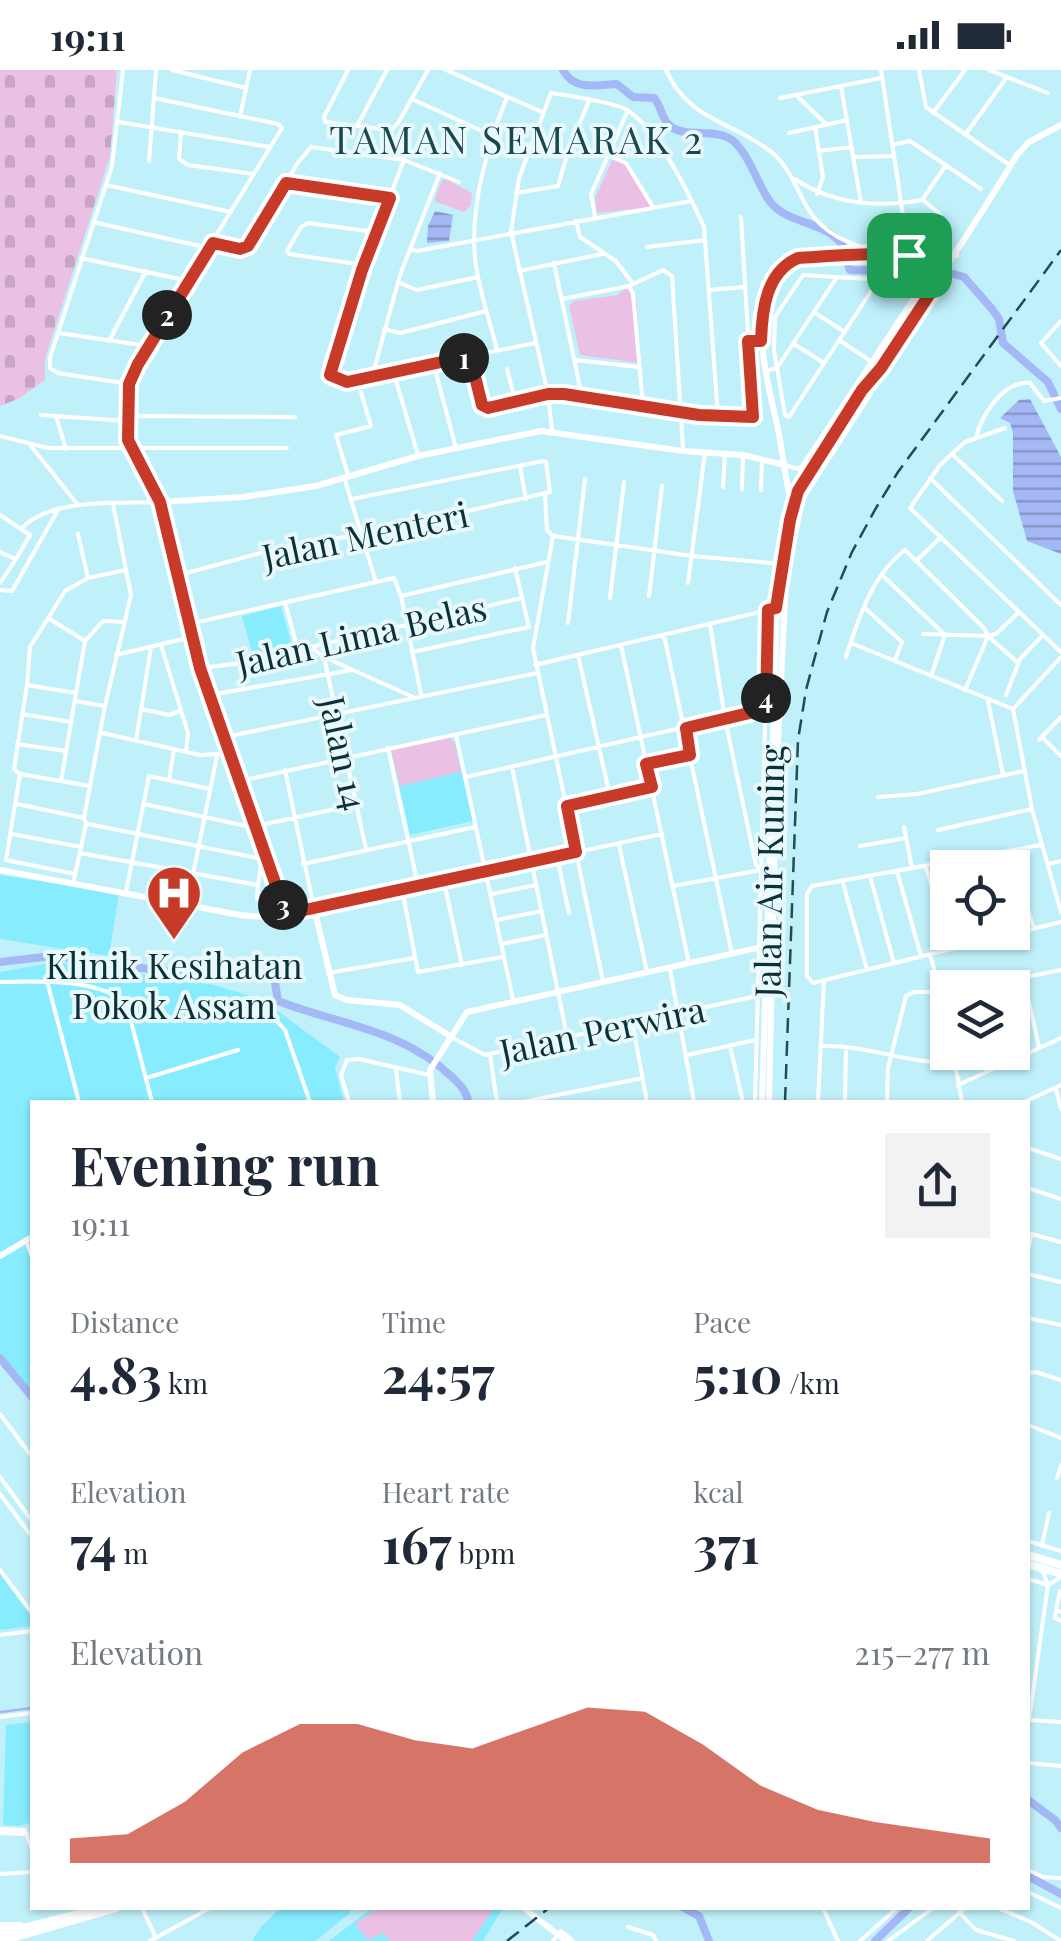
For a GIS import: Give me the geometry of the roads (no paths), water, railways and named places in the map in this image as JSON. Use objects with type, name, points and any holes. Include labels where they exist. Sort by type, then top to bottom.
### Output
[{"type":"main road","points":[[1030,1555],[1059,1578]]},
{"type":"main road","points":[[1030,1566],[1061,1565]]},
{"type":"main road","points":[[6,1939],[94,1910]]},
{"type":"main road","points":[[6,1939],[36,1937],[110,1910]]},
{"type":"main road","points":[[0,1926],[43,1925]]},
{"type":"street","points":[[123,70],[112,166],[50,358],[53,371],[129,384]]},
{"type":"street","points":[[149,162],[156,70]]},
{"type":"street","points":[[172,70],[246,88]]},
{"type":"street","points":[[240,117],[250,70]]},
{"type":"street","points":[[348,70],[324,119],[328,123],[391,130],[428,70]]},
{"type":"street","points":[[356,126],[387,70]]},
{"type":"street","points":[[446,70],[542,112]]},
{"type":"street","points":[[666,70],[681,98],[771,152],[786,167],[810,212],[842,240],[852,246],[898,255]]},
{"type":"street","points":[[881,70],[909,255]]},
{"type":"street","points":[[919,70],[926,106],[1010,166]]},
{"type":"street","points":[[933,113],[965,70]]},
{"type":"street","points":[[989,70],[1048,92]]},
{"type":"street","points":[[966,135],[1008,77]]},
{"type":"street","points":[[780,98],[881,78]]},
{"type":"street","points":[[841,86],[861,203]]},
{"type":"street","points":[[552,430],[548,394],[511,232],[516,194],[551,92],[628,110],[648,130],[692,200],[704,227],[718,416]]},
{"type":"street","points":[[796,95],[827,125]]},
{"type":"street","points":[[154,98],[280,126],[148,346],[129,384],[126,418],[130,449],[160,502],[200,668],[286,914]]},
{"type":"street","points":[[497,350],[478,277],[474,240],[478,192],[507,98]]},
{"type":"street","points":[[412,99],[493,136]]},
{"type":"street","points":[[516,194],[558,186],[589,101]]},
{"type":"street","points":[[595,218],[591,194],[628,110]]},
{"type":"street","points":[[789,133],[847,120]]},
{"type":"street","points":[[119,122],[270,147]]},
{"type":"street","name":"Jalan Air Kuning","points":[[766,946],[783,604],[806,478],[956,255],[1010,166],[1030,142],[1061,124]]},
{"type":"street","points":[[815,127],[823,176],[817,194]]},
{"type":"street","points":[[181,133],[179,159],[188,165],[254,174]]},
{"type":"street","points":[[892,144],[910,142],[981,189]]},
{"type":"street","points":[[93,222],[240,249],[248,246],[312,147],[404,160],[460,182]]},
{"type":"street","points":[[819,151],[852,147]]},
{"type":"street","points":[[607,155],[626,162],[653,207]]},
{"type":"street","points":[[854,157],[894,156]]},
{"type":"street","points":[[404,160],[375,232],[329,370],[333,379],[342,382],[394,374],[535,343]]},
{"type":"street","points":[[792,177],[817,194],[861,203],[901,204],[922,200],[946,166]]},
{"type":"street","points":[[372,377],[398,282],[440,172]]},
{"type":"street","points":[[286,183],[390,198]]},
{"type":"street","points":[[106,185],[231,212]]},
{"type":"street","points":[[410,249],[417,251],[692,200]]},
{"type":"street","points":[[922,200],[940,214]]},
{"type":"street","points":[[470,356],[482,405],[488,408],[548,394],[680,412],[753,417],[740,217]]},
{"type":"street","points":[[576,221],[580,237],[616,261],[631,285],[643,405]]},
{"type":"street","points":[[364,265],[287,251],[301,226],[308,222],[375,232]]},
{"type":"street","points":[[646,246],[705,240]]},
{"type":"street","points":[[519,272],[605,254]]},
{"type":"street","points":[[793,506],[761,341],[767,294],[784,266],[798,258],[956,255]]},
{"type":"street","points":[[932,257],[942,264],[940,277]]},
{"type":"street","points":[[81,258],[189,281]]},
{"type":"street","points":[[554,263],[582,397]]},
{"type":"street","points":[[562,299],[631,285],[663,270],[672,276],[683,450]]},
{"type":"street","points":[[109,340],[146,271]]},
{"type":"street","points":[[22,528],[30,520],[60,507],[287,491],[418,456],[552,430],[762,458],[798,469],[921,286],[920,282],[878,279],[803,275],[775,317],[774,350],[785,414],[790,417],[878,279]]},
{"type":"street","points":[[398,282],[417,290],[478,277]]},
{"type":"street","points":[[766,371],[777,368],[837,277]]},
{"type":"street","points":[[709,290],[745,288]]},
{"type":"street","points":[[384,329],[400,333],[487,310]]},
{"type":"street","points":[[814,312],[844,332]]},
{"type":"street","points":[[1061,321],[1041,343],[1061,366]]},
{"type":"street","points":[[58,333],[148,346]]},
{"type":"street","points":[[839,340],[881,368]]},
{"type":"street","points":[[748,341],[761,341]]},
{"type":"street","points":[[793,344],[824,364]]},
{"type":"street","points":[[575,360],[639,366]]},
{"type":"street","points":[[434,364],[456,448]]},
{"type":"street","name":"Jalan Air Kuning","points":[[762,1100],[772,609],[793,506],[869,395],[881,368]]},
{"type":"street","points":[[507,369],[515,401]]},
{"type":"street","points":[[394,374],[418,456]]},
{"type":"street","points":[[976,438],[986,412],[1020,382],[1030,383],[1042,400],[1060,398]]},
{"type":"street","points":[[361,392],[371,426],[336,436],[376,582]]},
{"type":"street","points":[[41,415],[295,418]]},
{"type":"street","points":[[56,416],[66,449]]},
{"type":"street","points":[[1005,428],[966,442],[930,478],[910,508],[1061,655],[1014,708]]},
{"type":"street","points":[[0,436],[30,446],[66,449],[287,448]]},
{"type":"street","points":[[30,446],[80,505]]},
{"type":"street","points":[[688,582],[705,453]]},
{"type":"street","points":[[723,487],[725,454]]},
{"type":"street","points":[[952,454],[1002,501]]},
{"type":"street","points":[[742,489],[743,455]]},
{"type":"street","points":[[761,490],[762,458]]},
{"type":"street","points":[[352,499],[546,462],[546,530],[553,536],[692,556],[783,564]]},
{"type":"street","points":[[520,467],[526,499]]},
{"type":"street","points":[[785,468],[796,480],[806,478]]},
{"type":"street","points":[[785,468],[800,495]]},
{"type":"street","points":[[930,478],[1061,605]]},
{"type":"street","points":[[568,624],[585,479]]},
{"type":"street","points":[[610,598],[624,482]]},
{"type":"street","points":[[650,596],[662,486]]},
{"type":"street","name":"Jalan Menteri","points":[[179,575],[284,548],[548,493]]},
{"type":"street","points":[[73,884],[105,706],[131,595],[113,504]]},
{"type":"street","points":[[0,515],[30,534],[0,587],[12,590],[48,534],[60,507]]},
{"type":"street","points":[[78,534],[88,578]]},
{"type":"street","points":[[553,536],[534,636],[535,665],[603,981]]},
{"type":"street","points":[[916,561],[940,536]]},
{"type":"street","points":[[846,658],[863,607],[904,550],[1018,663]]},
{"type":"street","points":[[0,552],[16,559]]},
{"type":"street","points":[[402,596],[548,562]]},
{"type":"street","points":[[412,652],[528,626],[515,568]]},
{"type":"street","points":[[90,786],[20,774],[14,769],[30,647],[65,591],[88,578],[126,570]]},
{"type":"street","points":[[883,576],[944,636]]},
{"type":"street","points":[[189,624],[396,578],[422,695]]},
{"type":"street","name":"Jalan Lima Belas","points":[[200,668],[242,663],[522,598]]},
{"type":"street","points":[[285,600],[298,650]]},
{"type":"street","points":[[863,607],[902,642],[895,660]]},
{"type":"street","points":[[535,665],[772,609],[761,870],[766,946],[757,996],[756,1040],[762,1100]]},
{"type":"street","points":[[923,634],[988,636],[996,634],[1019,612]]},
{"type":"street","points":[[48,618],[86,641]]},
{"type":"street","points":[[61,781],[86,641],[104,621],[126,622]]},
{"type":"street","points":[[710,624],[725,719],[756,865],[761,870]]},
{"type":"street","points":[[664,634],[732,954]]},
{"type":"street","points":[[1006,695],[1018,663],[1043,635]]},
{"type":"street","points":[[931,676],[944,636]]},
{"type":"street","points":[[965,690],[988,636]]},
{"type":"street","points":[[116,654],[191,637]]},
{"type":"street","points":[[851,643],[1014,708]]},
{"type":"street","points":[[162,645],[188,732],[186,752]]},
{"type":"street","points":[[621,645],[689,962]]},
{"type":"street","points":[[310,646],[413,697]]},
{"type":"street","points":[[136,741],[151,647]]},
{"type":"street","points":[[578,655],[610,796]]},
{"type":"street","name":"Jalan 14","points":[[324,656],[366,849]]},
{"type":"street","points":[[210,695],[352,670]]},
{"type":"street","points":[[224,737],[536,673]]},
{"type":"street","points":[[27,685],[76,694]]},
{"type":"street","points":[[988,699],[1004,775]]},
{"type":"street","points":[[75,701],[105,706]]},
{"type":"street","points":[[1014,708],[1032,809],[1061,912]]},
{"type":"street","points":[[141,709],[169,715],[180,711]]},
{"type":"street","points":[[466,777],[766,709]]},
{"type":"street","points":[[21,714],[72,722]]},
{"type":"street","points":[[240,781],[546,715]]},
{"type":"street","points":[[1061,717],[1040,738],[1061,756]]},
{"type":"street","points":[[100,733],[186,752],[217,756],[230,753]]},
{"type":"street","points":[[456,734],[513,1000]]},
{"type":"street","points":[[16,744],[66,751]]},
{"type":"street","points":[[388,748],[419,886]]},
{"type":"street","points":[[169,780],[174,750]]},
{"type":"street","points":[[646,764],[690,755]]},
{"type":"street","points":[[188,904],[217,756]]},
{"type":"street","points":[[512,766],[567,1036]]},
{"type":"street","points":[[285,770],[331,989],[340,998],[400,1004],[450,1036]]},
{"type":"street","points":[[878,797],[916,794],[1024,771]]},
{"type":"street","points":[[20,774],[6,858],[9,862],[75,874]]},
{"type":"street","points":[[126,892],[149,776],[210,789]]},
{"type":"street","points":[[567,806],[652,787]]},
{"type":"street","points":[[17,804],[262,859],[257,898]]},
{"type":"street","points":[[144,804],[256,827],[356,804]]},
{"type":"street","points":[[938,830],[1032,809]]},
{"type":"street","points":[[303,864],[476,827]]},
{"type":"street","points":[[904,827],[912,868]]},
{"type":"street","points":[[11,834],[132,863],[258,885]]},
{"type":"street","points":[[0,870],[240,915],[274,916],[662,834]]},
{"type":"street","points":[[860,846],[906,838]]},
{"type":"street","points":[[618,844],[647,972]]},
{"type":"street","points":[[1010,850],[1041,844]]},
{"type":"street","points":[[557,856],[570,913]]},
{"type":"street","points":[[1048,864],[1061,861]]},
{"type":"street","points":[[930,865],[812,886],[807,894],[807,976],[810,982],[824,980],[946,950]]},
{"type":"street","points":[[926,866],[930,880]]},
{"type":"street","points":[[673,886],[761,870]]},
{"type":"street","points":[[897,871],[920,956]]},
{"type":"street","points":[[870,876],[894,963]]},
{"type":"street","points":[[444,880],[462,965]]},
{"type":"street","points":[[842,881],[867,970]]},
{"type":"street","points":[[492,894],[536,885]]},
{"type":"street","points":[[402,890],[414,958],[422,974],[504,956]]},
{"type":"street","points":[[274,916],[283,903]]},
{"type":"street","points":[[497,920],[542,911]]},
{"type":"street","points":[[1030,916],[1034,929]]},
{"type":"street","points":[[1030,930],[1061,922]]},
{"type":"street","points":[[502,944],[546,934]]},
{"type":"street","points":[[432,1100],[429,1076],[435,1060],[467,1012],[766,946]]},
{"type":"street","points":[[930,954],[935,970]]},
{"type":"street","points":[[328,973],[414,958]]},
{"type":"street","points":[[670,967],[694,1100]]},
{"type":"street","points":[[1030,977],[1061,970]]},
{"type":"street","points":[[818,1100],[824,1046],[824,980]]},
{"type":"street","points":[[0,982],[46,981],[116,994],[131,1019],[152,1100]]},
{"type":"street","points":[[46,981],[78,1100]]},
{"type":"street","points":[[887,1100],[891,1054],[906,996],[930,992]]},
{"type":"street","name":"Jalan Perwira","points":[[450,1036],[480,1054],[490,1054],[757,996]]},
{"type":"street","points":[[1030,1006],[1039,1048]]},
{"type":"street","points":[[272,1017],[285,1030],[309,1100]]},
{"type":"street","points":[[632,1021],[647,1100]]},
{"type":"street","points":[[1030,1052],[1061,1038]]},
{"type":"street","points":[[687,1056],[756,1040]]},
{"type":"street","points":[[730,1046],[743,1100]]},
{"type":"street","points":[[824,1046],[846,1046],[930,1062]]},
{"type":"street","points":[[845,1100],[846,1046]]},
{"type":"street","points":[[146,1078],[238,1050]]},
{"type":"street","points":[[490,1054],[496,1100]]},
{"type":"street","points":[[348,1100],[341,1075],[347,1060],[429,1076]]},
{"type":"street","points":[[396,1070],[400,1100]]},
{"type":"street","points":[[956,1070],[962,1100]]},
{"type":"street","points":[[958,1085],[990,1070]]},
{"type":"street","points":[[532,1100],[642,1078]]},
{"type":"street","points":[[1028,1100],[1058,1086],[1061,1109]]},
{"type":"street","points":[[1030,1149],[1061,1160]]},
{"type":"street","points":[[1030,1189],[1061,1198]]},
{"type":"street","points":[[1030,1234],[1061,1242]]},
{"type":"street","points":[[0,1256],[29,1239]]},
{"type":"street","points":[[1030,1274],[1061,1282]]},
{"type":"street","points":[[1030,1321],[1061,1326]]},
{"type":"street","points":[[1030,1373],[1061,1380]]},
{"type":"street","points":[[0,1414],[30,1454]]},
{"type":"street","points":[[1030,1426],[1061,1438]]},
{"type":"street","points":[[1056,1478],[1061,1465]]},
{"type":"street","points":[[0,1478],[30,1518]]},
{"type":"street","points":[[0,1494],[30,1534]]},
{"type":"street","points":[[1042,1545],[1050,1513]]},
{"type":"street","points":[[1030,1542],[1061,1551]]},
{"type":"street","points":[[1030,1707],[1048,1587],[1041,1563]]},
{"type":"street","points":[[0,1570],[30,1610]]},
{"type":"street","points":[[1048,1587],[1059,1578]]},
{"type":"street","points":[[1030,1580],[1060,1591],[1054,1618],[1061,1621]]},
{"type":"street","points":[[0,1635],[30,1630]]},
{"type":"street","points":[[0,1717],[30,1713]]},
{"type":"street","points":[[1030,1720],[1061,1722]]},
{"type":"street","points":[[1030,1763],[1061,1766]]},
{"type":"street","points":[[0,1831],[26,1832],[30,1843]]},
{"type":"street","points":[[1030,1871],[1061,1878]]},
{"type":"street","points":[[0,1874],[30,1872]]},
{"type":"street","points":[[1030,1893],[1061,1908]]},
{"type":"street","points":[[143,1910],[153,1940],[207,1910]]},
{"type":"street","points":[[527,1910],[570,1941]]},
{"type":"street","points":[[824,1910],[838,1941]]},
{"type":"street","points":[[860,1941],[895,1910]]},
{"type":"street","points":[[888,1941],[931,1910]]},
{"type":"street","points":[[930,1940],[962,1910]]},
{"type":"street","points":[[1003,1910],[1061,1941]]},
{"type":"street","points":[[959,1912],[976,1930],[1014,1941]]},
{"type":"street","points":[[628,1927],[653,1935],[656,1941]]},
{"type":"street","points":[[175,1930],[178,1941]]},
{"type":"street","points":[[553,1941],[561,1931],[570,1941]]},
{"type":"waterway","points":[[563,70],[579,84],[617,84],[633,97],[654,98],[666,122],[675,129],[729,138],[742,151],[771,203],[788,216],[837,239],[850,270],[936,272]]},
{"type":"waterway","points":[[954,274],[964,277],[992,309],[999,319],[1003,343],[1048,382],[1061,409]]},
{"type":"waterway","points":[[0,962],[52,956],[224,979],[274,977],[278,1001],[370,1030],[412,1048],[452,1077],[467,1100]]},
{"type":"waterway","points":[[0,1358],[30,1395]]},
{"type":"waterway","points":[[0,1712],[30,1708]]},
{"type":"waterway","points":[[1030,1801],[1061,1828]]},
{"type":"waterway","points":[[1030,1877],[1061,1894]]},
{"type":"waterway","points":[[688,1910],[699,1916],[709,1941]]},
{"type":"waterway","points":[[875,1941],[907,1910]]},
{"type":"railway","points":[[785,1100],[798,740],[806,690],[827,612],[852,552],[898,472],[1061,250]]},
{"type":"railway","points":[[507,1941],[546,1910]]},
{"type":"place","name":"Klinik Kesihatan Pokok Assam","points":[[174,942]]},
{"type":"district","name":"TAMAN SEMARAK 2","points":[[517,138]]}]
